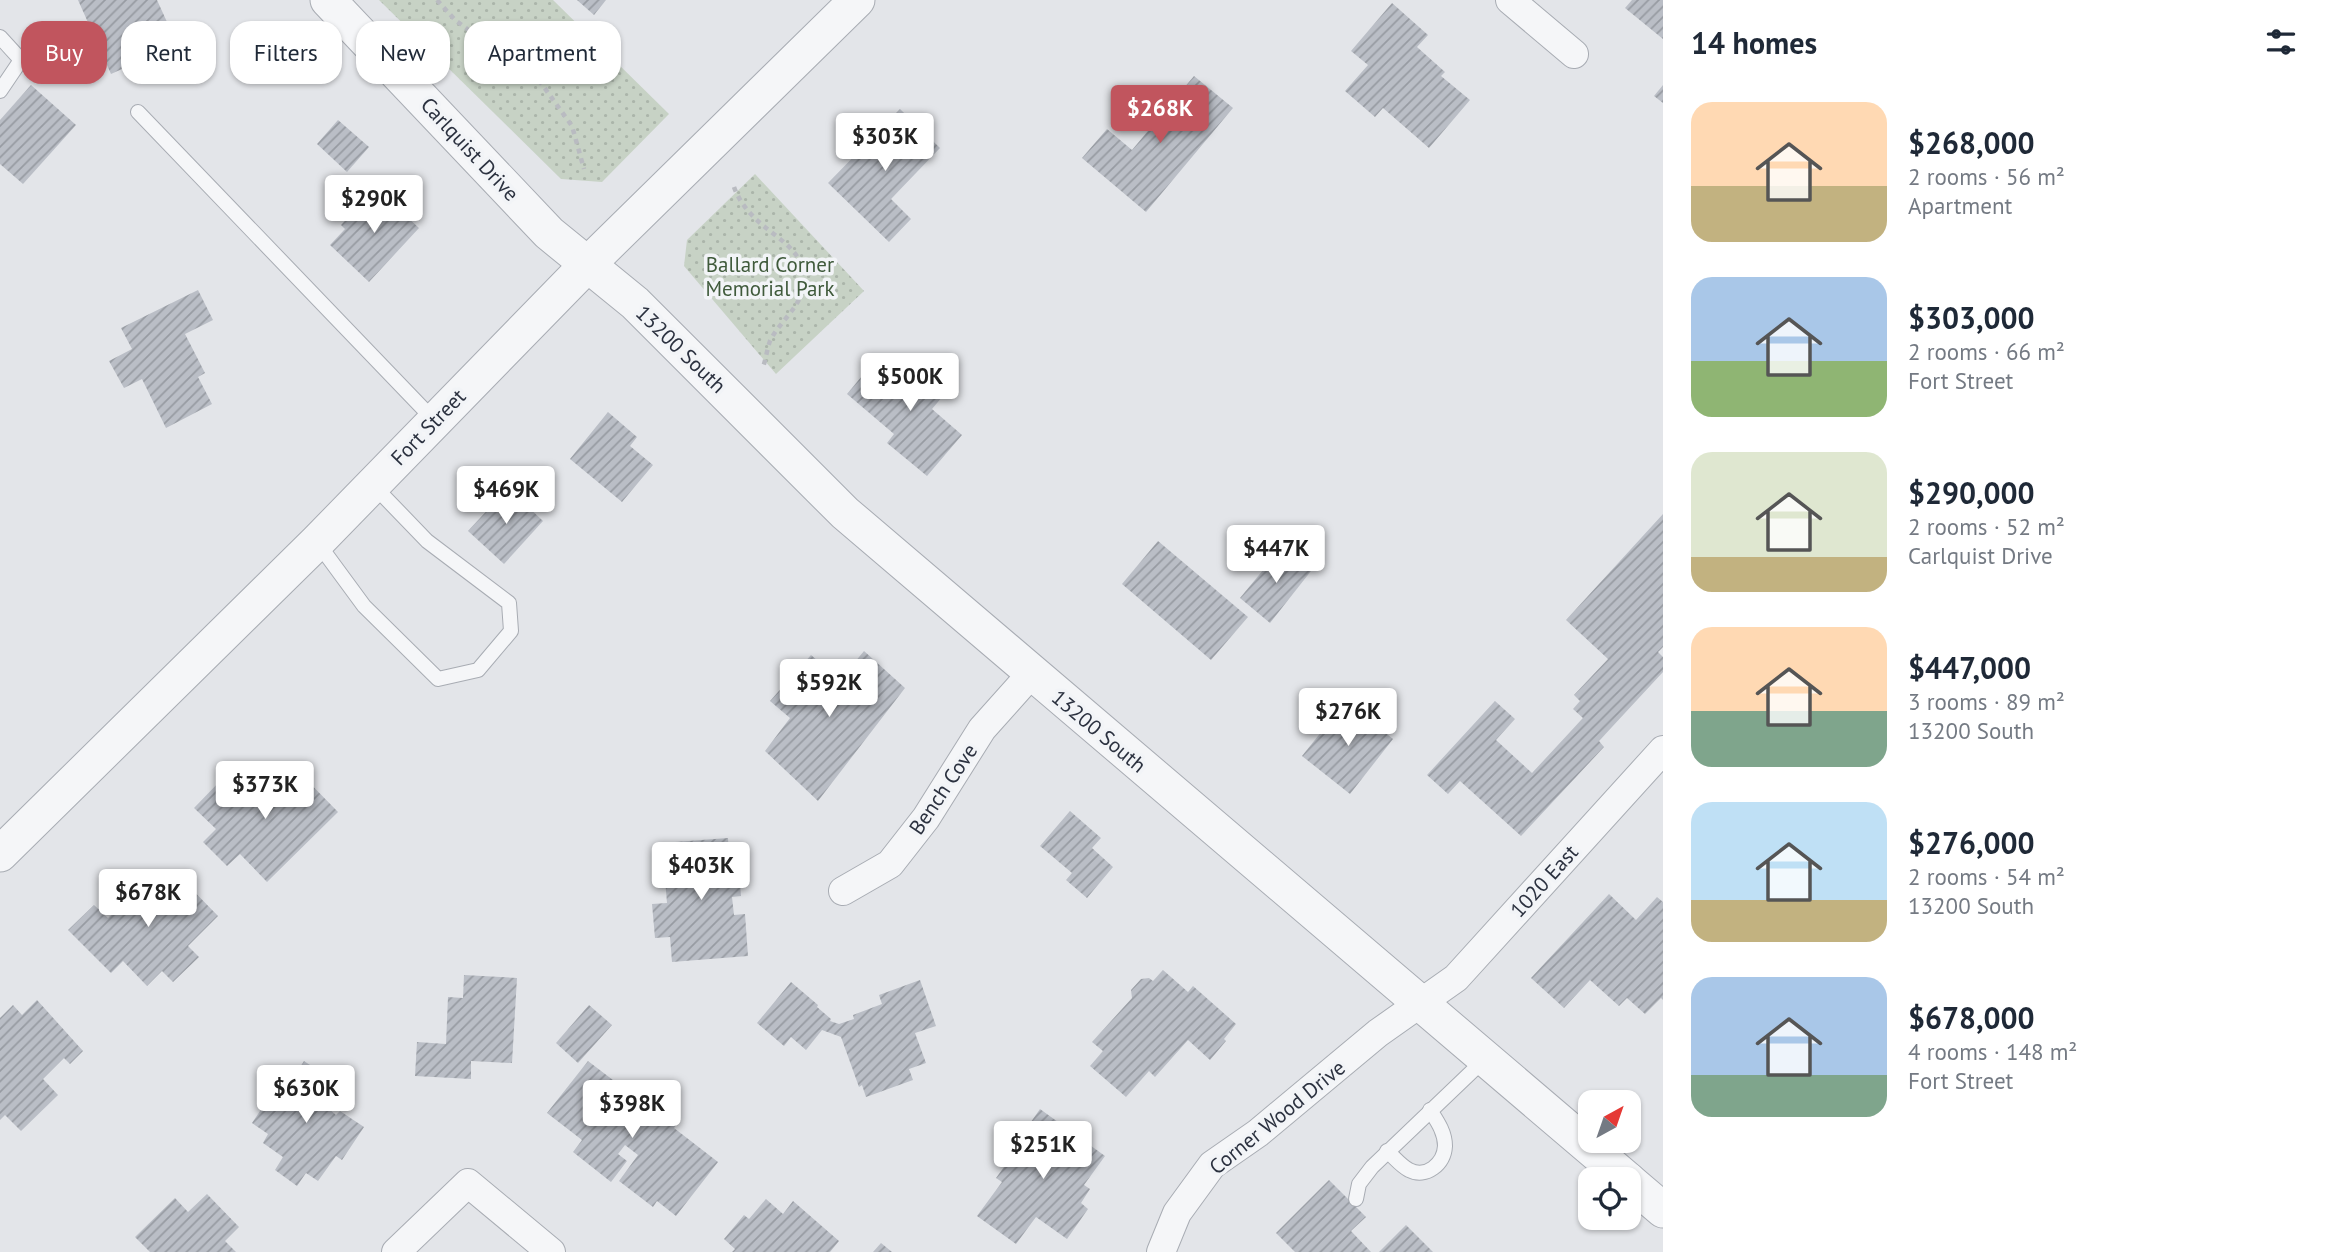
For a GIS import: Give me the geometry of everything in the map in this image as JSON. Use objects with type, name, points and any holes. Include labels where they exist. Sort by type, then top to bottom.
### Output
[{"type":"street","name":"Carlquist Drive","points":[[328,0],[549,233],[587,265]]},
{"type":"street","name":"Fort Street","points":[[0,854],[317,542],[587,265],[857,0]]},
{"type":"street","points":[[1510,0],[1574,54]]},
{"type":"street","name":"13200 South","points":[[587,265],[653,321],[845,513],[1613,1167]]},
{"type":"street","name":"Bench Cove","points":[[842,891],[890,864],[926,818],[982,729],[1032,673]]},
{"type":"street","name":"1020 East","points":[[1419,1004],[1456,978],[1663,750]]},
{"type":"street","name":"Corner Wood Drive","points":[[1161,1252],[1177,1213],[1212,1165],[1258,1133],[1378,1033],[1419,1004]]},
{"type":"street","points":[[396,1252],[468,1183],[551,1252]]},
{"type":"street","name":"13200 South","points":[[1641,1191],[1663,1210]]},
{"type":"lane","points":[[0,37],[21,60],[0,91]]},
{"type":"lane","points":[[138,112],[434,420]]},
{"type":"lane","points":[[317,542],[364,606],[438,679],[478,670],[511,631],[509,603],[427,541],[373,484]]},
{"type":"lane","points":[[1356,1199],[1359,1184],[1387,1151],[1486,1058]]},
{"type":"lane","points":[[1387,1151],[1409,1170],[1429,1172],[1438,1164],[1443,1157],[1445,1145],[1441,1128],[1430,1110]]},
{"type":"path","points":[[437,0],[455,20],[541,83],[572,126],[584,169]]},
{"type":"path","points":[[734,187],[739,200],[758,221],[790,245],[800,261],[804,280],[802,293],[770,341],[763,367]]},
{"type":"green space","points":[[379,0],[553,0],[574,21],[464,21],[464,84],[450,70],[450,21],[400,21]]},
{"type":"green space","points":[[621,67],[669,114],[602,182],[561,179],[464,84],[621,84]]},
{"type":"green space","name":"Ballard Corner Memorial Park","points":[[755,174],[864,291],[776,374],[684,266],[687,240]]},
{"type":"building","points":[[78,0],[157,0],[167,21],[121,21],[121,69],[111,74],[107,65],[107,21],[87,21]]},
{"type":"building","points":[[577,0],[606,0],[594,15]]},
{"type":"building","points":[[1632,0],[1663,0],[1663,39],[1625,8]]},
{"type":"building","points":[[1392,3],[1428,35],[1417,47],[1445,72],[1441,76],[1470,100],[1429,148],[1383,108],[1375,117],[1345,91],[1368,65],[1351,51]]},
{"type":"building","points":[[1194,76],[1233,108],[1146,212],[1082,158],[1107,129],[1132,150]]},
{"type":"building","points":[[31,85],[76,125],[23,184],[0,164],[0,120]]},
{"type":"building","points":[[1663,85],[1663,103],[1654,96]]},
{"type":"building","points":[[900,109],[940,148],[891,199],[911,219],[889,242],[828,183]]},
{"type":"building","points":[[338,120],[369,147],[347,172],[317,144]]},
{"type":"building","points":[[376,188],[419,228],[369,282],[330,245],[345,229],[341,225]]},
{"type":"building","points":[[198,290],[213,320],[185,334],[205,373],[198,377],[212,404],[166,428],[142,379],[124,388],[109,361],[132,349],[121,328]]},
{"type":"building","points":[[922,358],[953,384],[932,409],[962,435],[927,476],[887,443],[894,434],[847,394],[872,364],[898,386]]},
{"type":"building","points":[[608,412],[637,437],[630,446],[653,465],[622,502],[570,459]]},
{"type":"building","points":[[508,488],[543,521],[504,564],[468,531]]},
{"type":"building","points":[[1663,514],[1663,647],[1658,652],[1663,657],[1663,672],[1599,741],[1604,747],[1521,836],[1460,781],[1448,794],[1427,775],[1495,701],[1515,719],[1496,740],[1532,773],[1583,718],[1573,709],[1580,701],[1574,695],[1608,659],[1566,620]]},
{"type":"building","points":[[1158,541],[1248,617],[1211,660],[1122,584]]},
{"type":"building","points":[[1282,547],[1311,571],[1270,623],[1240,598]]},
{"type":"building","points":[[864,651],[905,688],[818,801],[765,751],[790,718],[770,701],[811,655],[840,680]]},
{"type":"building","points":[[1346,701],[1393,739],[1350,794],[1302,756]]},
{"type":"building","points":[[289,762],[338,812],[267,882],[240,854],[227,866],[203,842],[216,829],[194,808],[222,779],[247,804]]},
{"type":"building","points":[[1070,811],[1101,838],[1092,848],[1113,867],[1087,898],[1066,880],[1072,873],[1040,846]]},
{"type":"building","points":[[728,838],[729,857],[738,856],[741,896],[732,897],[734,915],[745,914],[748,956],[672,962],[670,937],[655,938],[652,904],[667,903],[662,843]]},
{"type":"building","points":[[157,870],[166,878],[173,870],[218,916],[188,946],[199,957],[173,982],[162,971],[147,986],[123,961],[111,973],[68,930],[94,905],[108,918]]},
{"type":"building","points":[[1609,894],[1636,920],[1657,897],[1663,902],[1663,1000],[1661,998],[1645,1014],[1627,998],[1619,1006],[1590,980],[1564,1008],[1531,978]]},
{"type":"building","points":[[1163,970],[1188,992],[1193,986],[1236,1024],[1210,1060],[1188,1040],[1155,1077],[1149,1071],[1126,1097],[1090,1066],[1103,1051],[1092,1042],[1132,998],[1131,990],[1141,979],[1149,978],[1153,981]]},
{"type":"building","points":[[464,975],[517,978],[512,1063],[471,1061],[471,1079],[415,1076],[417,1042],[446,1044],[448,997],[463,998]]},
{"type":"building","points":[[920,980],[936,1026],[915,1033],[926,1063],[909,1069],[913,1080],[866,1097],[862,1085],[859,1087],[841,1037],[822,1030],[806,1050],[791,1037],[784,1046],[757,1023],[791,982],[818,1005],[830,1021],[839,1024],[854,1019],[853,1015],[882,1004],[879,995]]},
{"type":"building","points":[[37,1000],[83,1051],[70,1064],[64,1058],[43,1079],[58,1095],[21,1131],[5,1115],[0,1120],[0,1018],[13,1005],[22,1015]]},
{"type":"building","points":[[589,1005],[612,1025],[578,1063],[556,1043]]},
{"type":"building","points":[[304,1061],[344,1088],[329,1109],[336,1115],[340,1111],[364,1127],[342,1160],[336,1156],[318,1181],[306,1173],[297,1186],[275,1170],[283,1157],[263,1143],[268,1134],[252,1123],[282,1078],[290,1083]]},
{"type":"building","points":[[588,1061],[647,1106],[654,1097],[681,1118],[674,1128],[718,1162],[676,1216],[657,1201],[653,1207],[619,1181],[638,1155],[625,1145],[618,1154],[627,1161],[611,1182],[573,1152],[582,1140],[547,1113]]},
{"type":"building","points":[[1040,1109],[1105,1156],[1084,1185],[1090,1189],[1081,1203],[1088,1209],[1067,1239],[1036,1217],[1016,1244],[977,1216],[1002,1182],[996,1178],[1030,1131],[1026,1129]]},
{"type":"building","points":[[1329,1180],[1366,1217],[1351,1231],[1371,1252],[1295,1252],[1276,1233]]},
{"type":"building","points":[[207,1194],[239,1227],[225,1241],[236,1252],[150,1252],[135,1237],[175,1198],[188,1212]]},
{"type":"building","points":[[766,1199],[783,1214],[793,1201],[839,1241],[830,1252],[732,1252],[735,1249],[724,1239],[744,1215],[749,1219]]},
{"type":"building","points":[[1406,1225],[1433,1252],[1379,1252]]},
{"type":"building","points":[[881,1243],[892,1252],[873,1252]]}]
